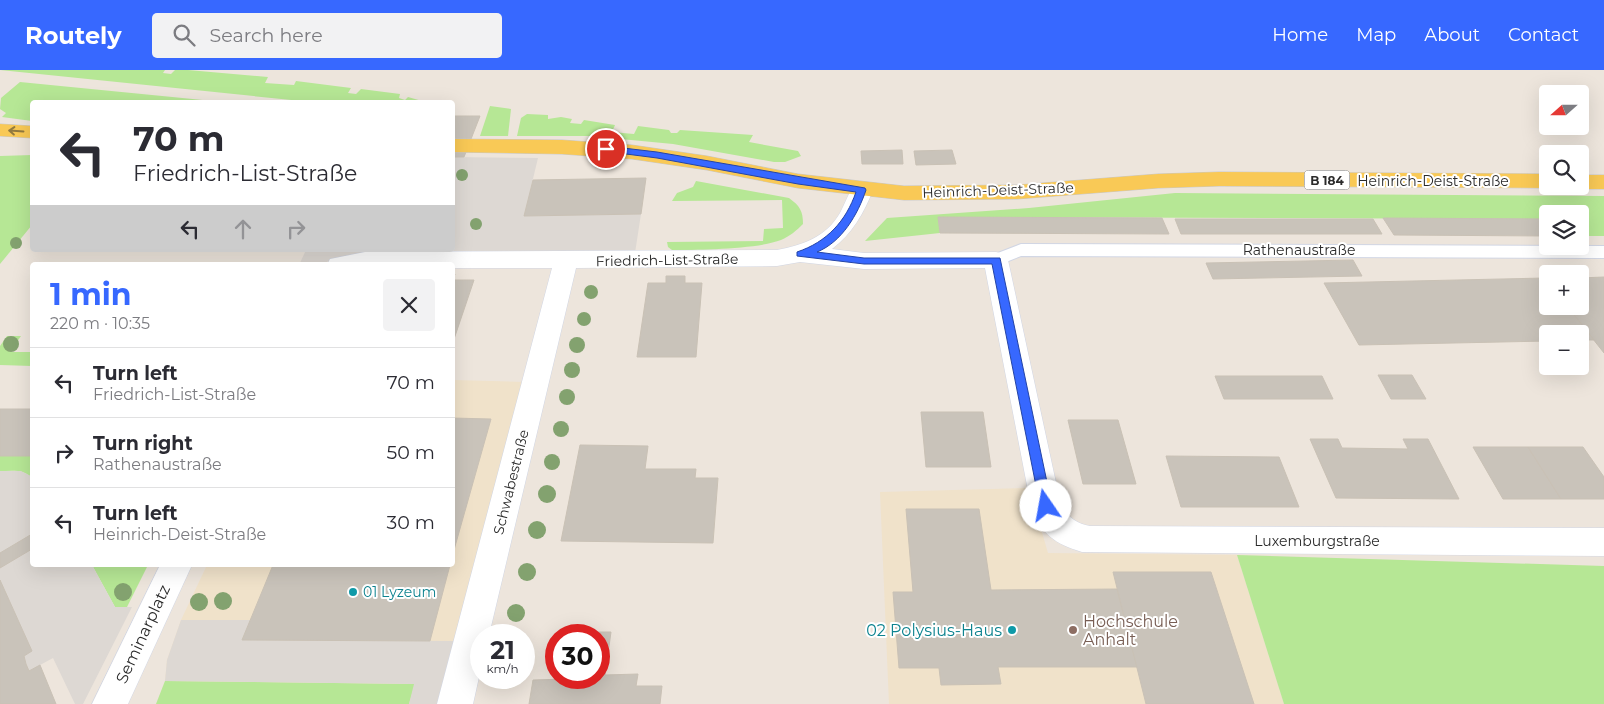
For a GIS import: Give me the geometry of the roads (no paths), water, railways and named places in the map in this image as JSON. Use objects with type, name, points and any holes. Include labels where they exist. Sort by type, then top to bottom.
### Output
[{"type":"main road","points":[[0,130],[30,132]]},
{"type":"main road","name":"Heinrich-Deist-Straße","points":[[461,145],[562,146],[632,152],[862,190],[904,193],[956,194],[1219,179],[1539,181]]},
{"type":"main road","points":[[0,148],[30,149]]},
{"type":"main road","points":[[1589,182],[1604,182]]},
{"type":"street","points":[[800,254],[816,249],[838,233],[856,206],[862,190]]},
{"type":"street","name":"Friedrich-List-Straße","points":[[355,262],[365,260],[566,261],[777,258],[800,254],[864,261],[996,260]]},
{"type":"street","name":"Luxemburgstraße","points":[[996,260],[1046,506],[1049,515],[1063,530],[1081,539],[1604,542]]},
{"type":"street","name":"Schwabestraße","points":[[455,704],[566,261]]},
{"type":"street","name":"Seminarplatz","points":[[110,704],[175,567]]},
{"type":"lane","name":"Rathenaustraße","points":[[996,260],[1021,250],[1604,252]]},
{"type":"place","name":"01 Lyzeum","points":[[353,592]]},
{"type":"place","name":"02 Polysius-Haus","points":[[1012,630]]},
{"type":"place","name":"Hochschule Anhalt","points":[[1073,630]]}]
